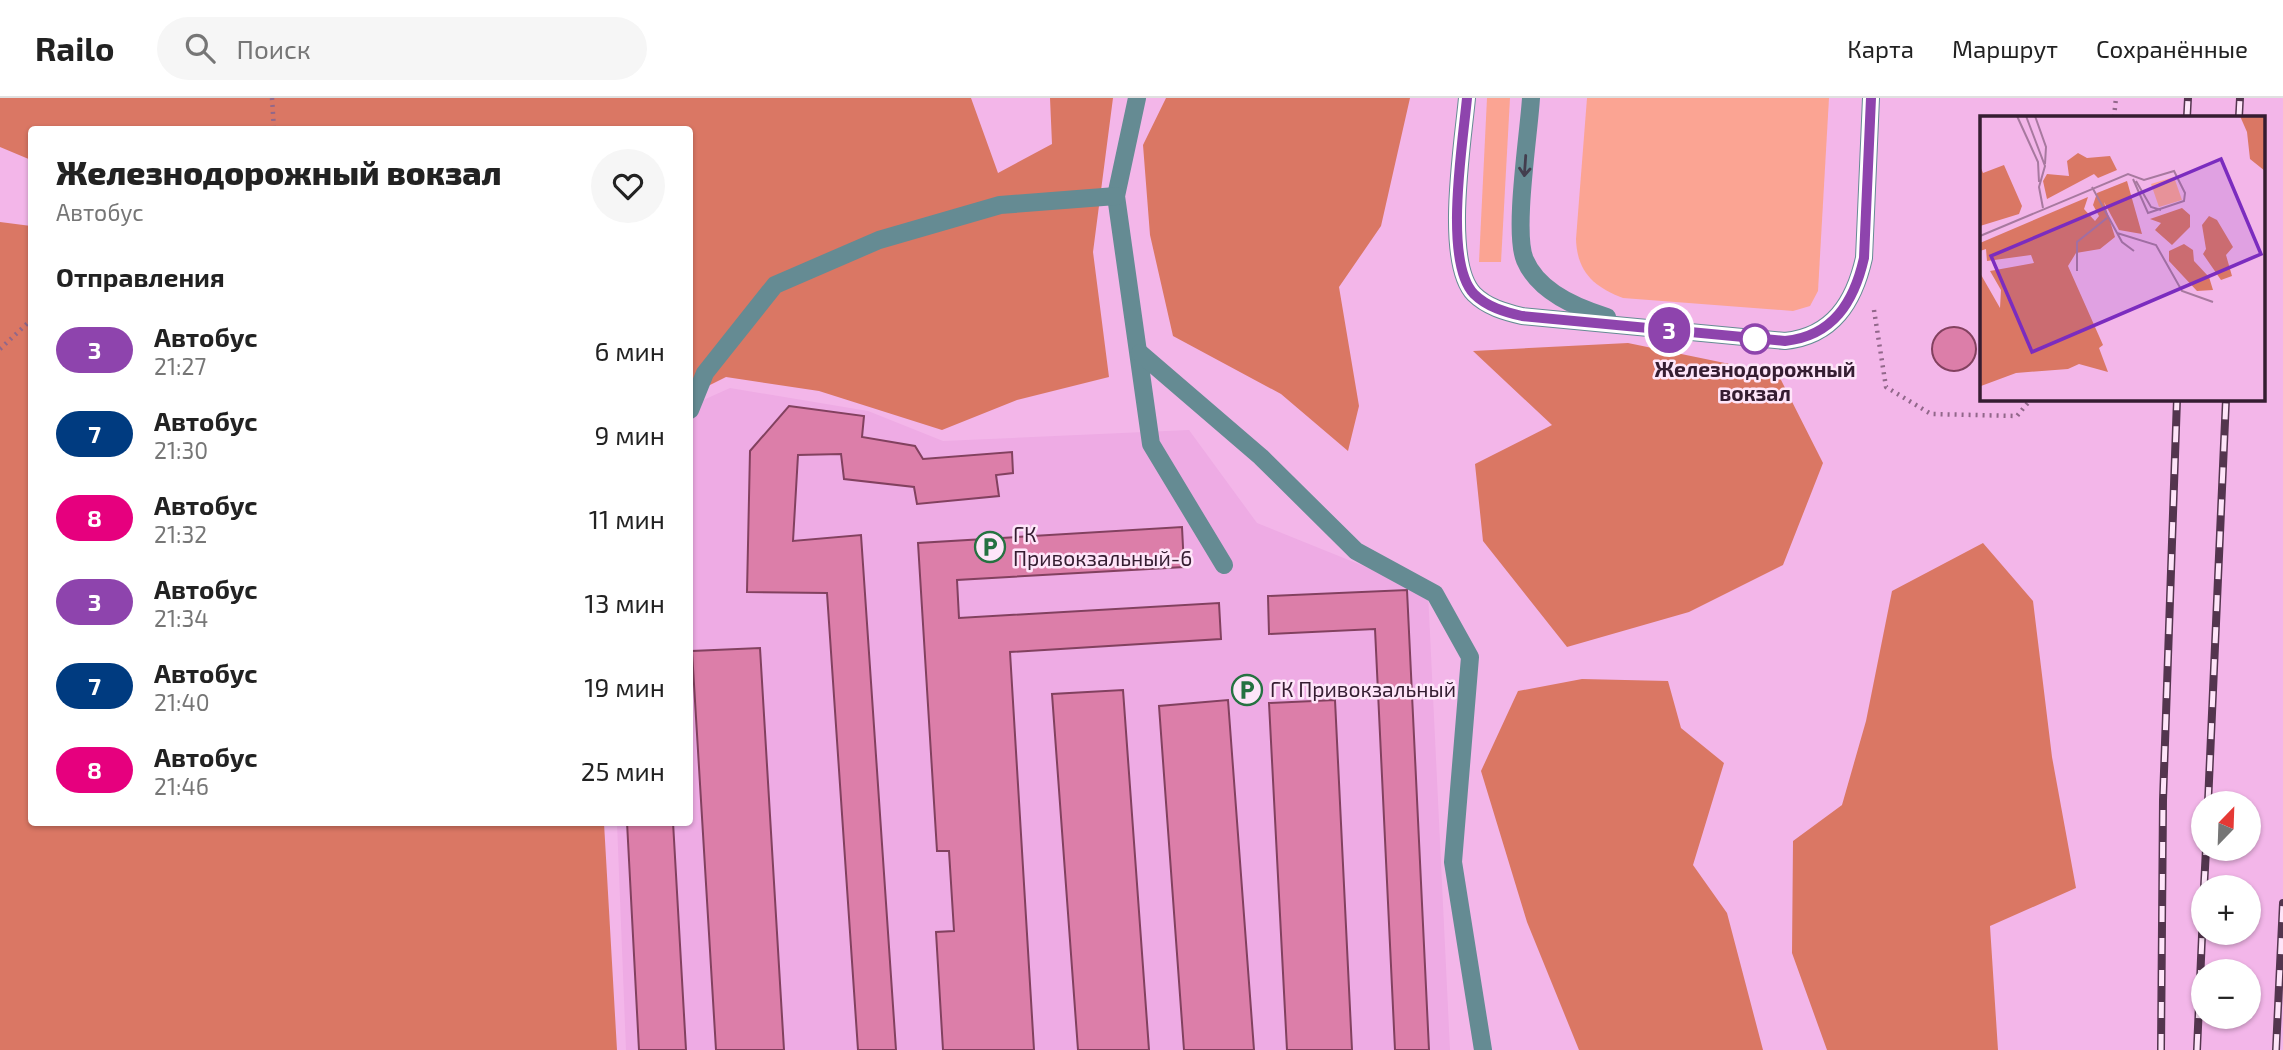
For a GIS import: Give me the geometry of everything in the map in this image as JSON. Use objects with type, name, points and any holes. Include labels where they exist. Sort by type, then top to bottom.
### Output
[{"type":"lane","points":[[1137,98],[1116,195],[1151,444],[1224,565]]},
{"type":"lane","points":[[1467,98],[1456,246],[1463,277],[1475,296],[1502,312],[1785,341],[1799,340],[1826,328],[1843,309],[1860,277],[1864,258],[1871,98]]},
{"type":"lane","points":[[1531,98],[1521,225],[1522,252],[1526,263],[1538,280],[1571,303],[1586,311],[1639,327]]},
{"type":"lane","points":[[693,403],[705,373],[775,285],[879,240],[1000,205],[1116,195]]},
{"type":"lane","points":[[1140,353],[1261,457],[1356,551],[1435,594],[1470,657],[1453,862],[1483,1050]]},
{"type":"path","points":[[272,98],[274,126]]},
{"type":"path","points":[[2114,116],[2116,98]]},
{"type":"path","points":[[1874,309],[1886,387],[1931,414],[2017,416],[2029,401]]},
{"type":"path","points":[[0,349],[28,323]]},
{"type":"shaded area","points":[[0,98],[971,98],[998,173],[1052,144],[1050,98],[1113,98],[1093,252],[1109,377],[1017,400],[942,430],[819,391],[726,377],[693,394],[693,126],[28,126],[28,159],[0,147]]},
{"type":"shaded area","points":[[1166,98],[1410,98],[1381,226],[1339,287],[1359,406],[1348,451],[1281,394],[1173,336],[1150,235],[1143,145]]},
{"type":"shaded area","points":[[1487,98],[1510,98],[1501,262],[1479,262]]},
{"type":"shaded area","points":[[1587,98],[1829,98],[1818,291],[1810,306],[1793,311],[1623,298],[1604,289],[1589,277],[1580,261],[1576,239]]},
{"type":"shaded area","points":[[0,222],[28,226],[28,826],[604,826],[617,1050],[0,1050]]},
{"type":"shaded area","points":[[1628,343],[1778,374],[1823,463],[1783,565],[1689,612],[1567,647],[1483,541],[1475,464],[1552,425],[1473,351]]},
{"type":"shaded area","points":[[730,388],[868,411],[943,441],[1189,430],[1257,523],[1428,592],[1450,1050],[626,1050],[617,826],[693,826],[693,405]]},
{"type":"shaded area","points":[[1983,543],[2033,601],[2052,757],[2076,888],[1990,926],[1998,1050],[1827,1050],[1792,953],[1793,841],[1842,805],[1866,721],[1892,591]]},
{"type":"shaded area","points":[[1582,679],[1668,681],[1681,728],[1724,763],[1693,865],[1727,913],[1763,1050],[1579,1050],[1527,922],[1481,771],[1518,691]]},
{"type":"building","points":[[1954,327],[1969,334],[1976,349],[1969,364],[1954,371],[1939,364],[1932,349],[1939,334]]},
{"type":"building","points":[[789,406],[864,416],[862,437],[915,446],[923,459],[1012,452],[1013,473],[996,475],[999,496],[917,504],[914,487],[844,479],[841,454],[798,455],[793,541],[861,535],[896,1050],[858,1050],[827,593],[747,592],[750,451]]},
{"type":"building","points":[[1182,527],[1184,567],[957,580],[959,618],[1219,603],[1221,639],[1010,652],[1034,1050],[943,1050],[936,932],[954,931],[949,851],[937,851],[918,543]]},
{"type":"building","points":[[1407,590],[1429,1050],[1395,1050],[1375,629],[1269,634],[1268,596]]},
{"type":"building","points":[[760,648],[784,1050],[716,1050],[693,651]]},
{"type":"building","points":[[1123,690],[1149,1050],[1078,1050],[1052,694]]},
{"type":"building","points":[[1228,700],[1254,1050],[1184,1050],[1159,706]]},
{"type":"building","points":[[1335,700],[1352,1050],[1287,1050],[1269,703]]},
{"type":"building","points":[[627,826],[673,826],[686,1050],[639,1050]]},
{"type":"railway","points":[[2187,116],[2188,98]]},
{"type":"railway","points":[[2239,116],[2240,98]]},
{"type":"railway","points":[[2161,1050],[2163,800],[2177,401]]},
{"type":"railway","points":[[2209,791],[2226,401]]},
{"type":"railway","points":[[2205,861],[2205,875]]},
{"type":"railway","points":[[2276,1050],[2283,903]]},
{"type":"railway","points":[[2197,1050],[2202,945]]},
{"type":"bus line","name":"3","points":[[1467,98],[1456,246],[1463,277],[1475,296],[1502,312],[1522,316],[1785,341],[1799,340],[1826,328],[1843,309],[1860,277],[1864,258],[1871,98]]},
{"type":"place","name":"Железнодорожный вокзал","points":[[1755,339]]},
{"type":"place","name":"ГК Привокзальный-6","points":[[990,547]]},
{"type":"place","name":"ГК Привокзальный","points":[[1247,690]]}]
